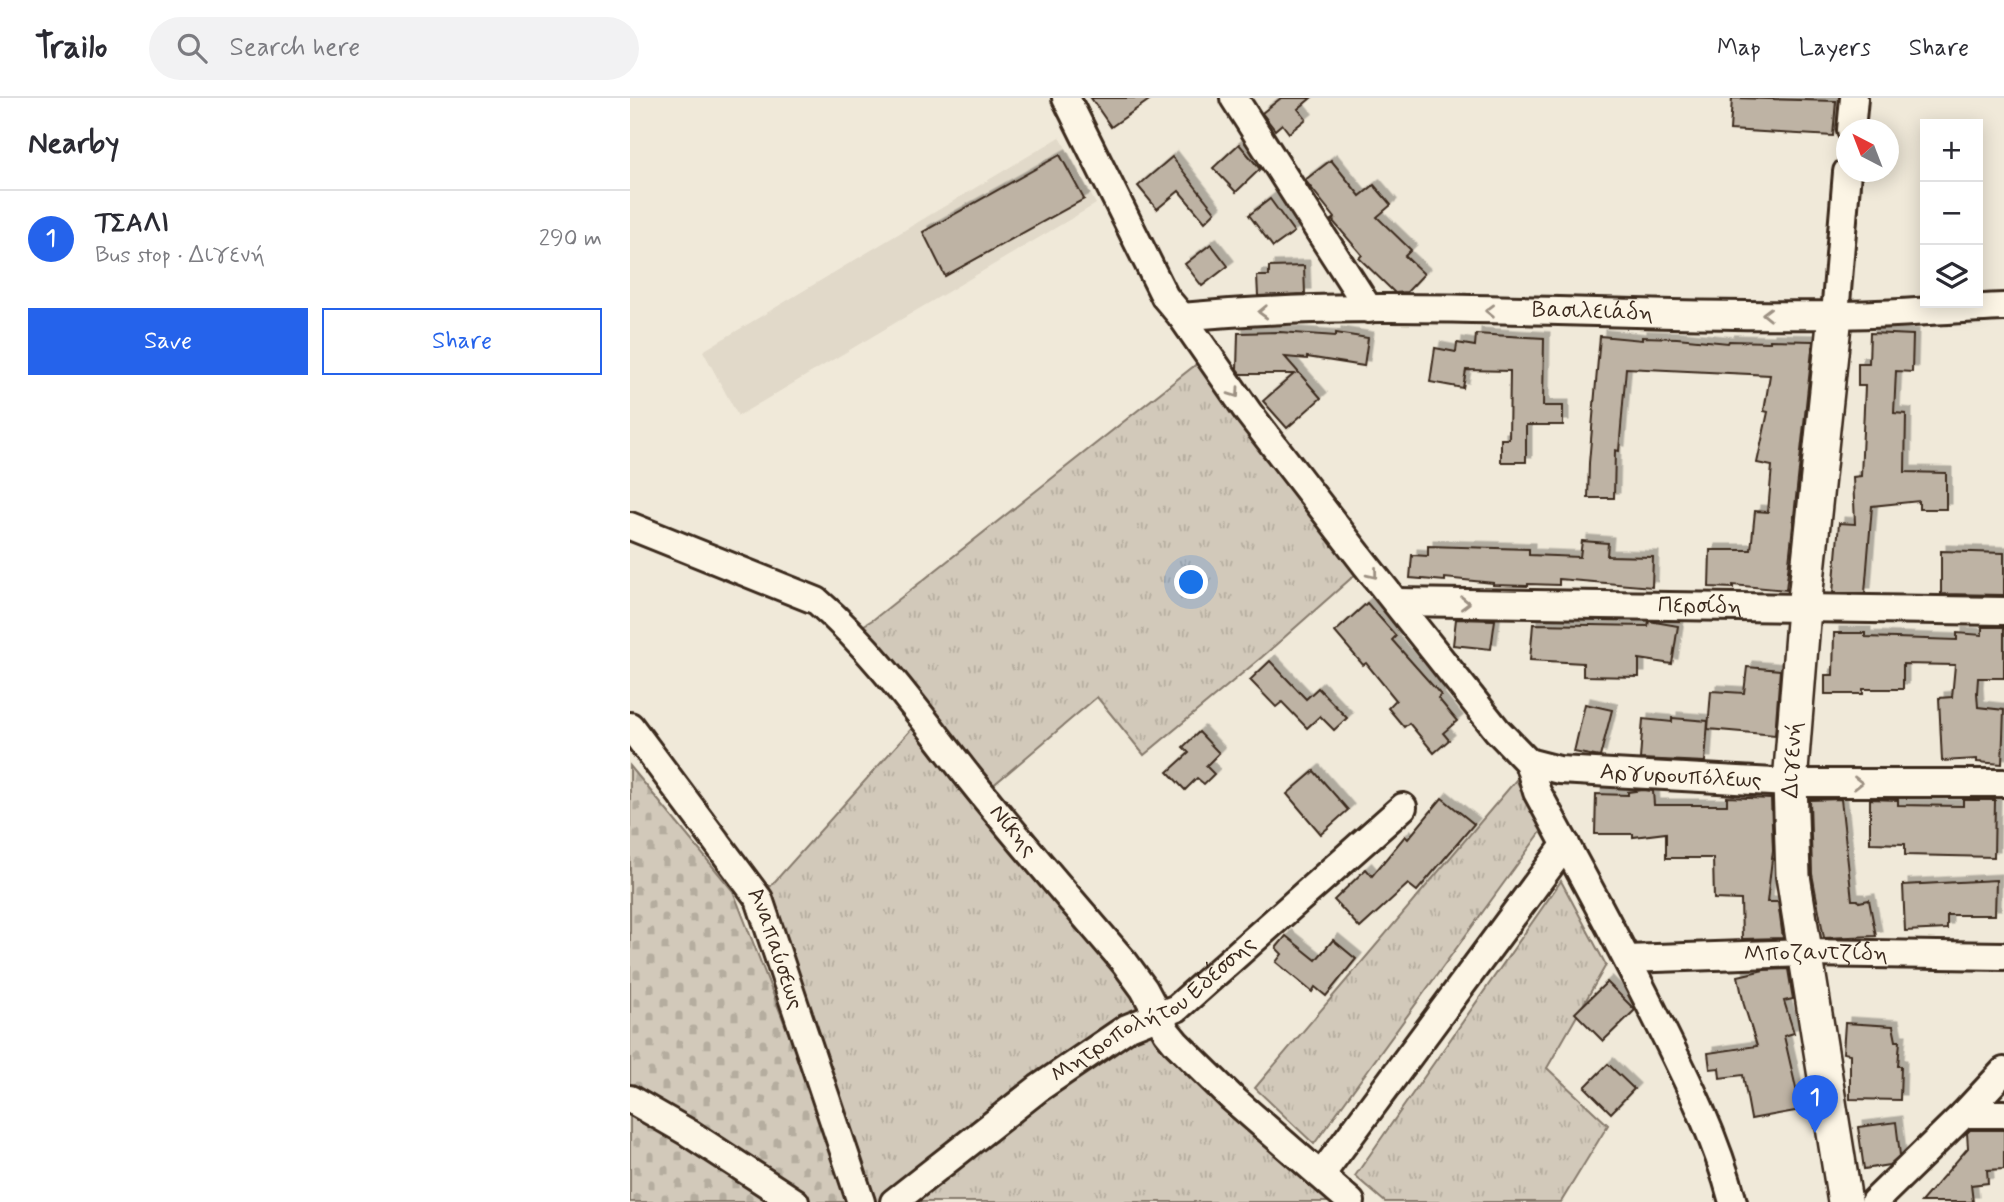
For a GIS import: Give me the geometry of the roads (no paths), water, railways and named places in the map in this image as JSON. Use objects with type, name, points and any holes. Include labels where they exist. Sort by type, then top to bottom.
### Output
[{"type":"main road","name":"Διγενή","points":[[1835,315],[1804,609],[1790,783],[1790,827],[1793,876],[1845,1202]]},
{"type":"street","points":[[1066,98],[1160,289],[1248,412],[1497,730],[1528,762],[1537,792],[1627,959],[1700,1107],[1724,1168],[1732,1202]]},
{"type":"street","points":[[1234,98],[1369,309]]},
{"type":"street","points":[[1852,119],[1854,98]]},
{"type":"street","points":[[1835,315],[1846,182]]},
{"type":"street","name":"Βασιλειάδη","points":[[1182,317],[1218,313],[1369,309],[1835,315],[2003,308]]},
{"type":"street","name":"Νίκης","points":[[630,526],[817,601],[834,616],[895,684],[991,804],[1125,963],[1144,989],[1167,1032],[1194,1062],[1351,1202]]},
{"type":"street","name":"Περσίδη","points":[[1396,602],[2004,611]]},
{"type":"street","name":"Αναπαύσεως","points":[[630,726],[759,899],[861,1202]]},
{"type":"street","name":"Αργυρουπόλεως","points":[[1528,762],[1559,770],[1790,783],[2004,783]]},
{"type":"street","name":"Μητροπολήτου Εδέσσης","points":[[894,1202],[1039,1088],[1127,1028],[1177,1007],[1403,807]]},
{"type":"street","points":[[1321,1175],[1566,844]]},
{"type":"street","name":"Μποζαντζίδη","points":[[1627,959],[1806,953],[2004,956]]},
{"type":"street","points":[[1874,1202],[2004,1071]]},
{"type":"street","points":[[630,1099],[689,1133],[795,1202]]},
{"type":"street","points":[[1964,1114],[2004,1114]]},
{"type":"place","name":"ΤΣΑΛΙ","points":[[1815,1133]]}]
